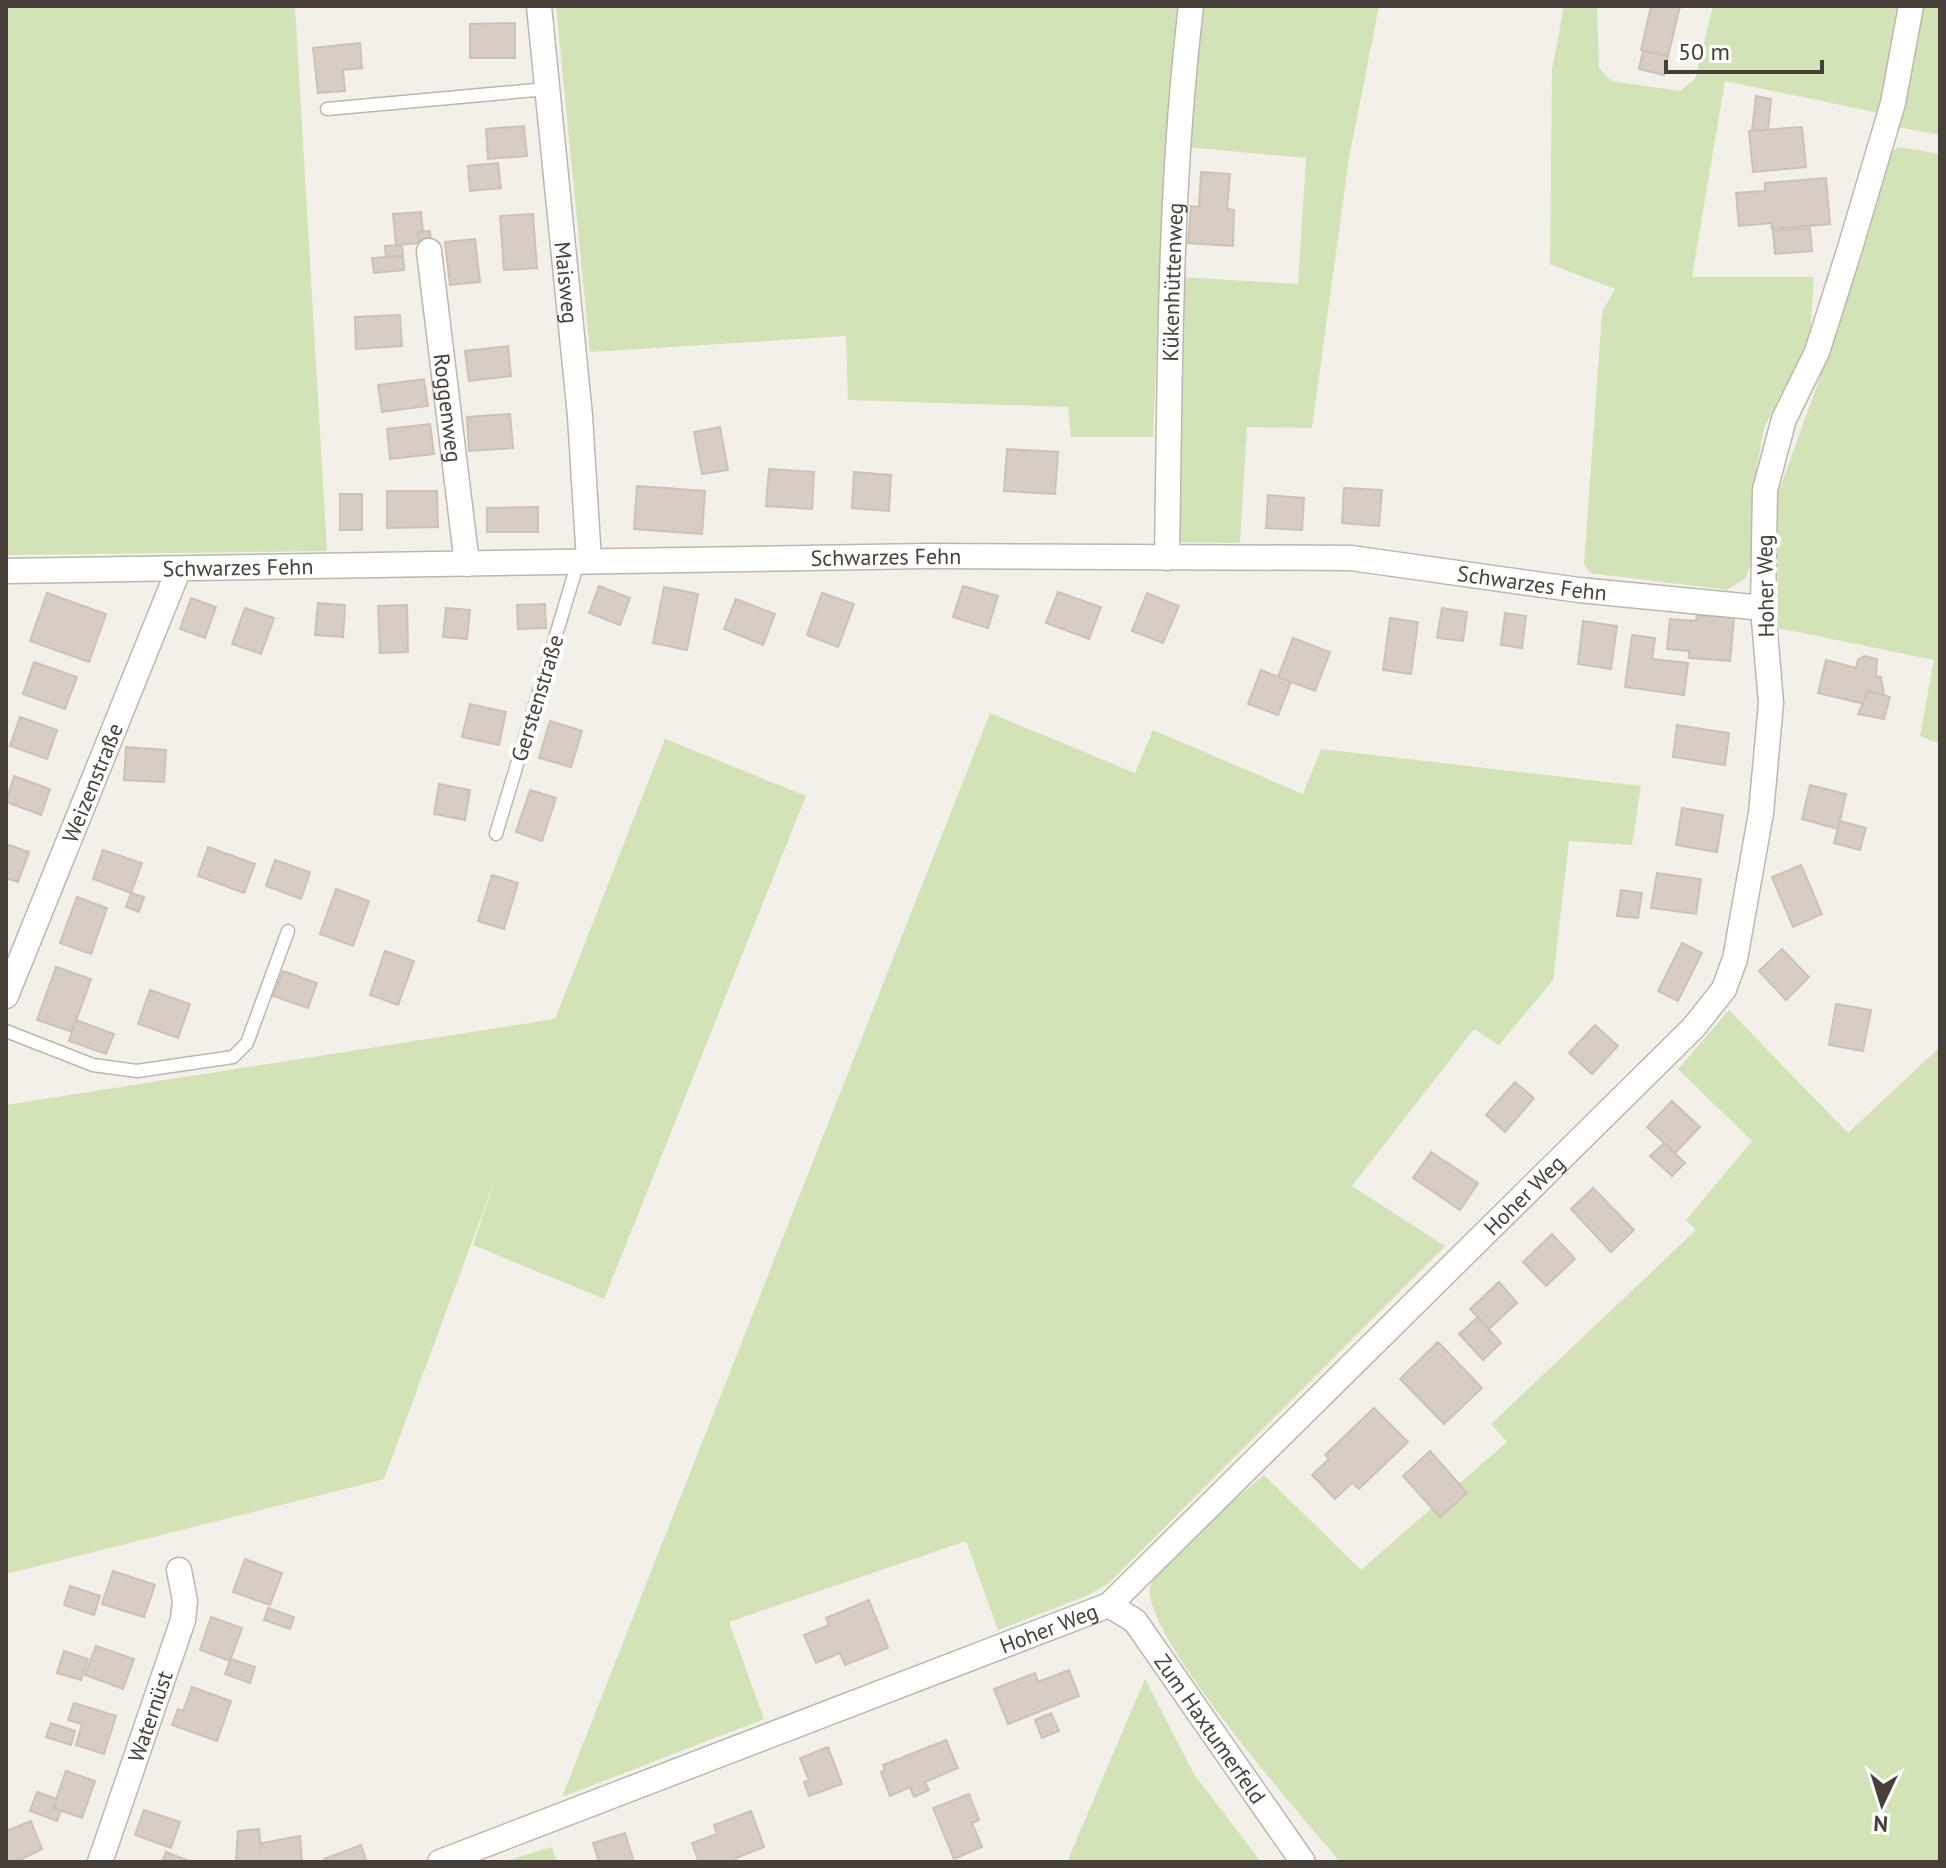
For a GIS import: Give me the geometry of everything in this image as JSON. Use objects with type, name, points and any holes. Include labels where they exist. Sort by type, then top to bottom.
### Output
[{"type":"street","name":"Maisweg","points":[[539,6],[580,416],[584,562]]},
{"type":"street","name":"Kükenhüttenweg","points":[[1167,558],[1172,247],[1181,89],[1191,6]]},
{"type":"street","name":"Hoher Weg","points":[[440,1862],[1109,1605],[1694,1027],[1724,989],[1735,959],[1761,813],[1771,703],[1763,608],[1765,490],[1784,419],[1817,352],[1850,248],[1893,103],[1911,6]]},
{"type":"street","name":"Roggenweg","points":[[429,251],[467,564]]},
{"type":"street","name":"Schwarzes Fehn","points":[[6,571],[178,571],[927,556],[1351,558],[1579,590],[1763,608]]},
{"type":"street","name":"Weizenstraße","points":[[6,996],[178,571]]},
{"type":"street","name":"Waternüst","points":[[100,1862],[183,1620],[185,1601],[179,1570]]},
{"type":"street","name":"Zum Haxtumerfeld","points":[[1109,1605],[1135,1621],[1303,1862]]},
{"type":"lane","points":[[327,109],[547,89]]},
{"type":"lane","name":"Gerstenstraße","points":[[496,834],[584,562]]},
{"type":"lane","points":[[6,1031],[93,1065],[137,1071],[233,1057],[247,1043],[288,931]]},
{"type":"green space","points":[[6,6],[295,6],[327,551],[6,555]]},
{"type":"green space","points":[[556,6],[1182,6],[1165,145],[1153,437],[1071,437],[1068,407],[848,400],[846,336],[590,352]]},
{"type":"green space","points":[[1199,6],[1379,6],[1349,158],[1312,428],[1247,427],[1240,543],[1177,542],[1182,373],[1180,277],[1298,284],[1306,158],[1186,147]]},
{"type":"green space","points":[[1564,6],[1597,6],[1599,68],[1611,81],[1680,91],[1695,79],[1713,6],[1898,6],[1879,113],[1725,81],[1692,277],[1814,277],[1810,338],[1764,428],[1752,493],[1751,563],[1746,578],[1727,590],[1590,573],[1584,564],[1602,312],[1615,289],[1550,264],[1552,70]]},
{"type":"green space","points":[[1921,6],[1940,6],[1940,135],[1898,127],[1895,119]]},
{"type":"green space","points":[[1898,147],[1940,154],[1940,744],[1920,736],[1934,660],[1778,628],[1778,493],[1834,339],[1884,158]]},
{"type":"green space","points":[[990,713],[1135,773],[1153,730],[1303,794],[1321,749],[1641,786],[1632,845],[1569,841],[1553,980],[1499,1045],[1474,1029],[1352,1186],[1445,1246],[1108,1584],[1084,1597],[998,1630],[966,1541],[729,1622],[764,1719],[562,1797]]},
{"type":"green space","points":[[665,739],[806,796],[604,1299],[473,1245],[496,1177],[384,1479],[6,1574],[6,1105],[555,1019]]},
{"type":"green space","points":[[1729,1010],[1848,1133],[1940,1047],[1940,1862],[1340,1862],[1227,1725],[1195,1681],[1169,1641],[1153,1607],[1151,1585],[1185,1543],[1264,1475],[1361,1570],[1507,1442],[1491,1424],[1696,1230],[1686,1220],[1752,1141],[1678,1069]]},
{"type":"green space","points":[[1145,1679],[1194,1774],[1261,1862],[1067,1862]]},
{"type":"green space","points":[[552,1847],[557,1862],[502,1862]]},
{"type":"building","points":[[1651,6],[1680,6],[1668,56],[1641,50]]},
{"type":"building","points":[[515,23],[515,58],[470,58],[470,24]]},
{"type":"building","points":[[360,43],[362,68],[343,70],[345,91],[318,93],[313,48]]},
{"type":"building","points":[[1643,51],[1668,56],[1664,75],[1639,69]]},
{"type":"building","points":[[1756,96],[1771,99],[1768,130],[1752,131]]},
{"type":"building","points":[[524,126],[527,156],[488,159],[486,129]]},
{"type":"building","points":[[1802,127],[1806,167],[1753,172],[1749,131]]},
{"type":"building","points":[[498,163],[501,188],[470,191],[468,166]]},
{"type":"building","points":[[1201,172],[1230,174],[1227,209],[1234,210],[1233,246],[1188,243],[1191,206],[1199,207]]},
{"type":"building","points":[[1826,178],[1830,224],[1772,229],[1772,223],[1739,226],[1736,193],[1765,191],[1765,183]]},
{"type":"building","points":[[421,212],[423,232],[418,232],[419,243],[396,245],[393,214]]},
{"type":"building","points":[[533,214],[537,268],[504,270],[500,216]]},
{"type":"building","points":[[1810,228],[1812,251],[1775,254],[1773,231]]},
{"type":"building","points":[[430,231],[431,242],[419,243],[418,232]]},
{"type":"building","points":[[475,239],[480,282],[450,285],[445,242]]},
{"type":"building","points":[[402,245],[403,256],[386,257],[385,246]]},
{"type":"building","points":[[403,256],[404,270],[374,273],[372,258]]},
{"type":"building","points":[[400,315],[402,346],[356,349],[355,317]]},
{"type":"building","points":[[508,346],[511,376],[469,381],[465,351]]},
{"type":"building","points":[[424,379],[428,406],[382,412],[378,385]]},
{"type":"building","points":[[510,414],[513,448],[469,451],[467,417]]},
{"type":"building","points":[[430,424],[434,454],[390,459],[387,429]]},
{"type":"building","points":[[720,427],[728,470],[702,474],[694,432]]},
{"type":"building","points":[[1007,449],[1058,452],[1055,494],[1004,491]]},
{"type":"building","points":[[769,469],[814,472],[812,509],[766,506]]},
{"type":"building","points":[[854,472],[891,475],[889,511],[852,508]]},
{"type":"building","points":[[637,486],[705,491],[702,534],[634,529]]},
{"type":"building","points":[[1344,488],[1382,490],[1379,526],[1342,523]]},
{"type":"building","points":[[387,491],[437,491],[438,527],[387,528]]},
{"type":"building","points":[[340,494],[362,494],[362,530],[340,530]]},
{"type":"building","points":[[1268,495],[1304,498],[1302,530],[1266,528]]},
{"type":"building","points":[[538,507],[538,532],[487,532],[487,508]]},
{"type":"building","points":[[599,586],[630,598],[620,625],[589,613]]},
{"type":"building","points":[[963,586],[998,596],[988,628],[953,617]]},
{"type":"building","points":[[664,587],[698,594],[687,650],[653,643]]},
{"type":"building","points":[[1058,592],[1101,607],[1089,639],[1046,623]]},
{"type":"building","points":[[47,593],[106,614],[89,662],[30,641]]},
{"type":"building","points":[[822,593],[854,604],[838,647],[807,635]]},
{"type":"building","points":[[1147,593],[1179,606],[1163,643],[1132,631]]},
{"type":"building","points":[[191,598],[216,607],[205,638],[180,629]]},
{"type":"building","points":[[736,599],[775,614],[763,645],[724,629]]},
{"type":"building","points":[[318,603],[345,605],[343,637],[315,635]]},
{"type":"building","points":[[545,604],[546,628],[518,629],[517,605]]},
{"type":"building","points":[[407,605],[408,652],[380,653],[378,606]]},
{"type":"building","points":[[245,608],[274,618],[261,654],[232,644]]},
{"type":"building","points":[[446,608],[470,610],[467,639],[443,637]]},
{"type":"building","points":[[1442,608],[1467,612],[1463,641],[1437,638]]},
{"type":"building","points":[[1505,613],[1526,616],[1522,648],[1501,645]]},
{"type":"building","points":[[1697,615],[1734,618],[1730,661],[1689,658],[1689,651],[1667,649],[1670,619],[1696,621]]},
{"type":"building","points":[[1390,618],[1418,622],[1411,674],[1383,670]]},
{"type":"building","points":[[1583,621],[1617,626],[1611,669],[1578,664]]},
{"type":"building","points":[[1632,635],[1655,638],[1652,659],[1688,663],[1684,695],[1625,687]]},
{"type":"building","points":[[1293,638],[1330,652],[1315,691],[1278,677]]},
{"type":"building","points":[[1864,656],[1877,659],[1876,676],[1881,677],[1884,695],[1868,691],[1865,704],[1818,693],[1826,660],[1856,668],[1858,660]]},
{"type":"building","points":[[34,662],[77,677],[65,709],[23,694]]},
{"type":"building","points":[[1261,670],[1291,682],[1278,715],[1248,704]]},
{"type":"building","points":[[1868,691],[1890,697],[1884,719],[1858,714]]},
{"type":"building","points":[[470,704],[506,712],[499,745],[462,737]]},
{"type":"building","points":[[20,717],[57,730],[47,759],[10,746]]},
{"type":"building","points":[[550,721],[582,731],[571,767],[539,758]]},
{"type":"building","points":[[1677,725],[1729,733],[1725,765],[1673,757]]},
{"type":"building","points":[[126,747],[166,750],[164,782],[124,780]]},
{"type":"building","points":[[14,776],[50,789],[41,815],[6,802]]},
{"type":"building","points":[[439,784],[470,790],[465,820],[434,814]]},
{"type":"building","points":[[1810,785],[1846,794],[1838,829],[1802,819]]},
{"type":"building","points":[[530,790],[556,798],[542,841],[516,832]]},
{"type":"building","points":[[1682,808],[1723,815],[1717,852],[1676,845]]},
{"type":"building","points":[[1840,821],[1866,828],[1860,850],[1834,843]]},
{"type":"building","points":[[6,844],[29,852],[18,882],[6,878]]},
{"type":"building","points":[[208,847],[255,864],[244,893],[198,876]]},
{"type":"building","points":[[103,850],[142,863],[131,893],[93,879]]},
{"type":"building","points":[[275,860],[310,872],[301,899],[266,886]]},
{"type":"building","points":[[1801,865],[1822,914],[1793,927],[1772,877]]},
{"type":"building","points":[[1657,873],[1701,879],[1696,914],[1651,908]]},
{"type":"building","points":[[492,875],[518,883],[504,929],[478,921]]},
{"type":"building","points":[[336,889],[369,901],[353,946],[320,934]]},
{"type":"building","points":[[1621,890],[1642,893],[1638,918],[1617,916]]},
{"type":"building","points":[[131,893],[144,897],[139,912],[126,907]]},
{"type":"building","points":[[77,897],[107,908],[91,954],[60,943]]},
{"type":"building","points":[[1682,943],[1702,953],[1678,1001],[1658,991]]},
{"type":"building","points":[[1782,949],[1809,977],[1786,1000],[1759,971]]},
{"type":"building","points":[[385,951],[414,961],[398,1005],[370,995]]},
{"type":"building","points":[[56,967],[91,979],[72,1032],[37,1020]]},
{"type":"building","points":[[283,971],[317,983],[308,1008],[273,996]]},
{"type":"building","points":[[150,990],[190,1004],[178,1038],[138,1024]]},
{"type":"building","points":[[1836,1004],[1871,1010],[1863,1051],[1829,1045]]},
{"type":"building","points":[[76,1020],[114,1034],[106,1054],[69,1041]]},
{"type":"building","points":[[1595,1025],[1618,1046],[1592,1074],[1569,1053]]},
{"type":"building","points":[[1515,1082],[1534,1098],[1505,1132],[1486,1115]]},
{"type":"building","points":[[1672,1101],[1700,1127],[1675,1153],[1647,1127]]},
{"type":"building","points":[[1664,1143],[1685,1163],[1672,1176],[1650,1156]]},
{"type":"building","points":[[1431,1152],[1478,1183],[1460,1210],[1413,1178]]},
{"type":"building","points":[[1593,1188],[1634,1230],[1611,1252],[1571,1209]]},
{"type":"building","points":[[1552,1234],[1575,1259],[1546,1286],[1523,1262]]},
{"type":"building","points":[[1499,1282],[1517,1303],[1489,1329],[1470,1309]]},
{"type":"building","points":[[1478,1317],[1501,1343],[1483,1360],[1459,1334]]},
{"type":"building","points":[[1438,1342],[1482,1388],[1444,1424],[1400,1379]]},
{"type":"building","points":[[1374,1408],[1408,1442],[1359,1489],[1352,1483],[1335,1499],[1312,1475],[1329,1459],[1325,1455]]},
{"type":"building","points":[[1430,1451],[1467,1493],[1440,1517],[1403,1476]]},
{"type":"building","points":[[245,1559],[282,1573],[270,1605],[233,1592]]},
{"type":"building","points":[[113,1571],[155,1585],[144,1617],[102,1604]]},
{"type":"building","points":[[70,1586],[100,1596],[94,1615],[64,1605]]},
{"type":"building","points":[[869,1600],[888,1648],[845,1665],[840,1653],[816,1663],[804,1635],[829,1625],[826,1618]]},
{"type":"building","points":[[268,1608],[294,1617],[290,1629],[264,1620]]},
{"type":"building","points":[[211,1617],[242,1628],[230,1661],[200,1650]]},
{"type":"building","points":[[96,1646],[134,1659],[123,1689],[85,1675]]},
{"type":"building","points":[[64,1651],[88,1659],[81,1680],[57,1673]]},
{"type":"building","points":[[231,1659],[255,1667],[250,1683],[225,1674]]},
{"type":"building","points":[[1069,1670],[1079,1696],[1008,1724],[994,1689],[1035,1673],[1038,1682]]},
{"type":"building","points":[[192,1687],[231,1701],[217,1741],[172,1725],[178,1709],[183,1711]]},
{"type":"building","points":[[74,1703],[116,1716],[104,1754],[76,1745],[82,1724],[68,1720]]},
{"type":"building","points":[[1051,1713],[1059,1731],[1042,1738],[1035,1720]]},
{"type":"building","points":[[51,1723],[75,1731],[71,1745],[46,1737]]},
{"type":"building","points":[[946,1740],[958,1768],[925,1782],[929,1790],[914,1797],[910,1787],[890,1796],[881,1772],[885,1770],[883,1765]]},
{"type":"building","points":[[828,1747],[842,1784],[809,1796],[804,1782],[809,1780],[800,1758]]},
{"type":"building","points":[[66,1771],[95,1781],[82,1818],[53,1808]]},
{"type":"building","points":[[37,1792],[57,1799],[53,1808],[61,1810],[57,1821],[30,1811]]},
{"type":"building","points":[[969,1794],[979,1820],[972,1823],[982,1847],[954,1859],[933,1808]]},
{"type":"building","points":[[144,1810],[180,1822],[171,1848],[135,1835]]},
{"type":"building","points":[[751,1811],[764,1847],[736,1858],[737,1862],[699,1862],[692,1843],[717,1834],[714,1825]]},
{"type":"building","points":[[31,1821],[42,1849],[16,1862],[6,1862],[6,1831]]},
{"type":"building","points":[[259,1829],[261,1849],[262,1843],[300,1836],[302,1862],[236,1862],[238,1831]]},
{"type":"building","points":[[625,1833],[634,1862],[599,1862],[593,1843]]},
{"type":"building","points":[[361,1845],[367,1862],[325,1862],[324,1859]]},
{"type":"building","points":[[166,1852],[191,1862],[162,1862]]}]
